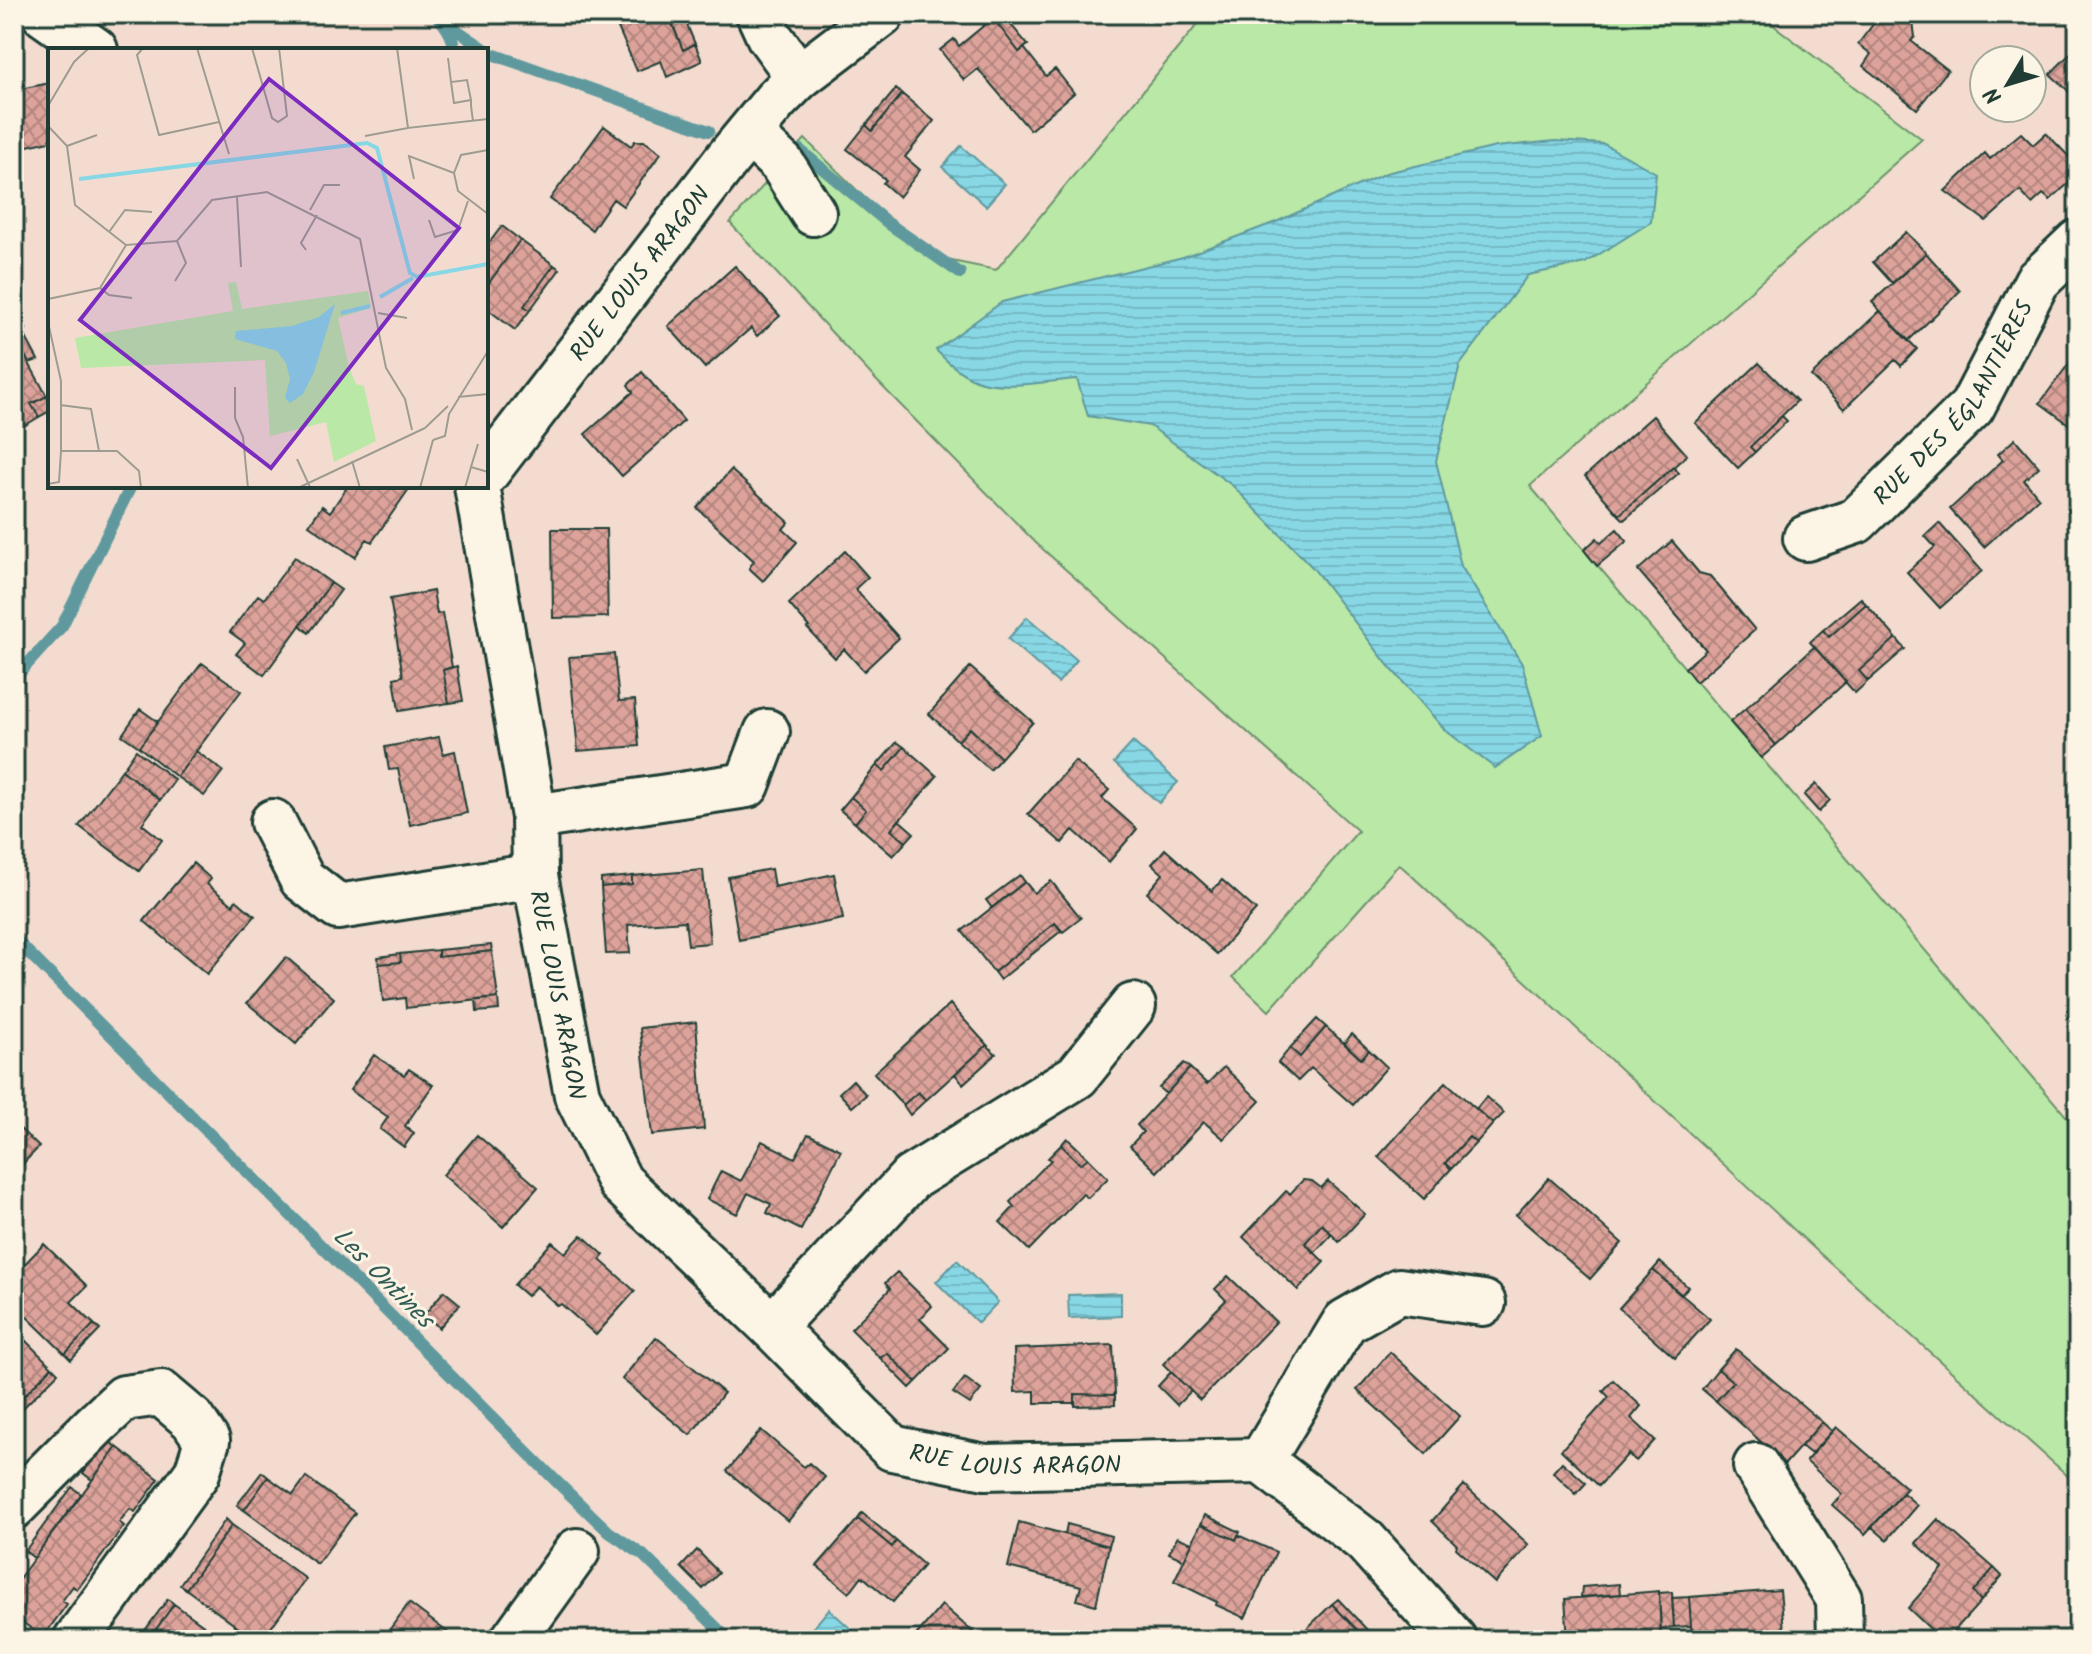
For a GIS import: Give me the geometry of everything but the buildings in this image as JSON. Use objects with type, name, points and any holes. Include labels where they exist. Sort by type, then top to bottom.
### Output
[{"type":"street","points":[[44,14],[92,48]]},
{"type":"street","points":[[759,14],[769,36],[799,77]]},
{"type":"street","name":"RUE LOUIS ARAGON","points":[[488,470],[776,100],[799,77],[882,14]]},
{"type":"street","points":[[749,133],[782,164],[813,213]]},
{"type":"street","name":"RUE DES ÉGLANTIÈRES","points":[[1806,538],[1856,521],[1972,407],[2037,281],[2078,242]]},
{"type":"street","name":"RUE LOUIS ARAGON","points":[[477,488],[534,817],[535,876],[577,1095],[620,1182],[772,1327],[892,1448],[985,1467],[1261,1461]]},
{"type":"street","points":[[534,817],[747,785],[767,732]]},
{"type":"street","name":"RUE LOUIS ARAGON","points":[[273,822],[302,879],[338,907],[535,876]]},
{"type":"street","points":[[772,1327],[911,1178],[1077,1076],[1133,1006]]},
{"type":"street","points":[[1454,1640],[1365,1541],[1261,1461],[1345,1322],[1399,1291],[1483,1303]]},
{"type":"street","points":[[14,1506],[124,1398],[161,1393],[193,1420],[207,1441],[197,1473],[76,1640]]},
{"type":"street","points":[[1756,1466],[1839,1599],[1840,1640]]},
{"type":"street","points":[[513,1640],[577,1551]]},
{"type":"green space","points":[[1206,14],[1759,14],[1922,139],[1530,486],[2078,1130],[2078,1485],[1816,1250],[1399,864],[1269,1011],[1233,977],[1358,831],[1036,543],[877,381],[730,223],[805,139],[874,207],[947,260],[996,270]]},
{"type":"water","points":[[1555,141],[1604,144],[1656,173],[1651,222],[1585,263],[1528,275],[1460,365],[1436,461],[1461,566],[1522,664],[1542,736],[1495,768],[1445,730],[1388,665],[1313,568],[1233,486],[1150,426],[1088,416],[1077,379],[1017,385],[982,382],[957,369],[936,350],[1002,302],[1183,257],[1276,222],[1386,173],[1496,147]]},
{"type":"water","points":[[961,146],[1005,184],[986,206],[942,167]]},
{"type":"water","points":[[1027,617],[1077,660],[1058,683],[1008,639]]},
{"type":"water","points":[[1133,742],[1178,782],[1159,803],[1114,763]]},
{"type":"water","points":[[957,1260],[998,1302],[978,1323],[936,1282]]},
{"type":"water","points":[[1121,1293],[1121,1316],[1069,1318],[1068,1295]]},
{"type":"water","points":[[829,1609],[852,1630],[843,1640],[803,1640]]},
{"type":"waterway","name":"Les Ontines","points":[[435,14],[448,30],[454,48]]},
{"type":"waterway","points":[[442,20],[483,48]]},
{"type":"waterway","points":[[488,51],[709,131]]},
{"type":"waterway","points":[[800,150],[889,224],[960,273]]},
{"type":"waterway","name":"Les Ontines","points":[[14,679],[62,626],[130,488]]},
{"type":"waterway","name":"Les Ontines","points":[[14,938],[557,1482],[609,1532],[643,1555],[729,1640]]}]
